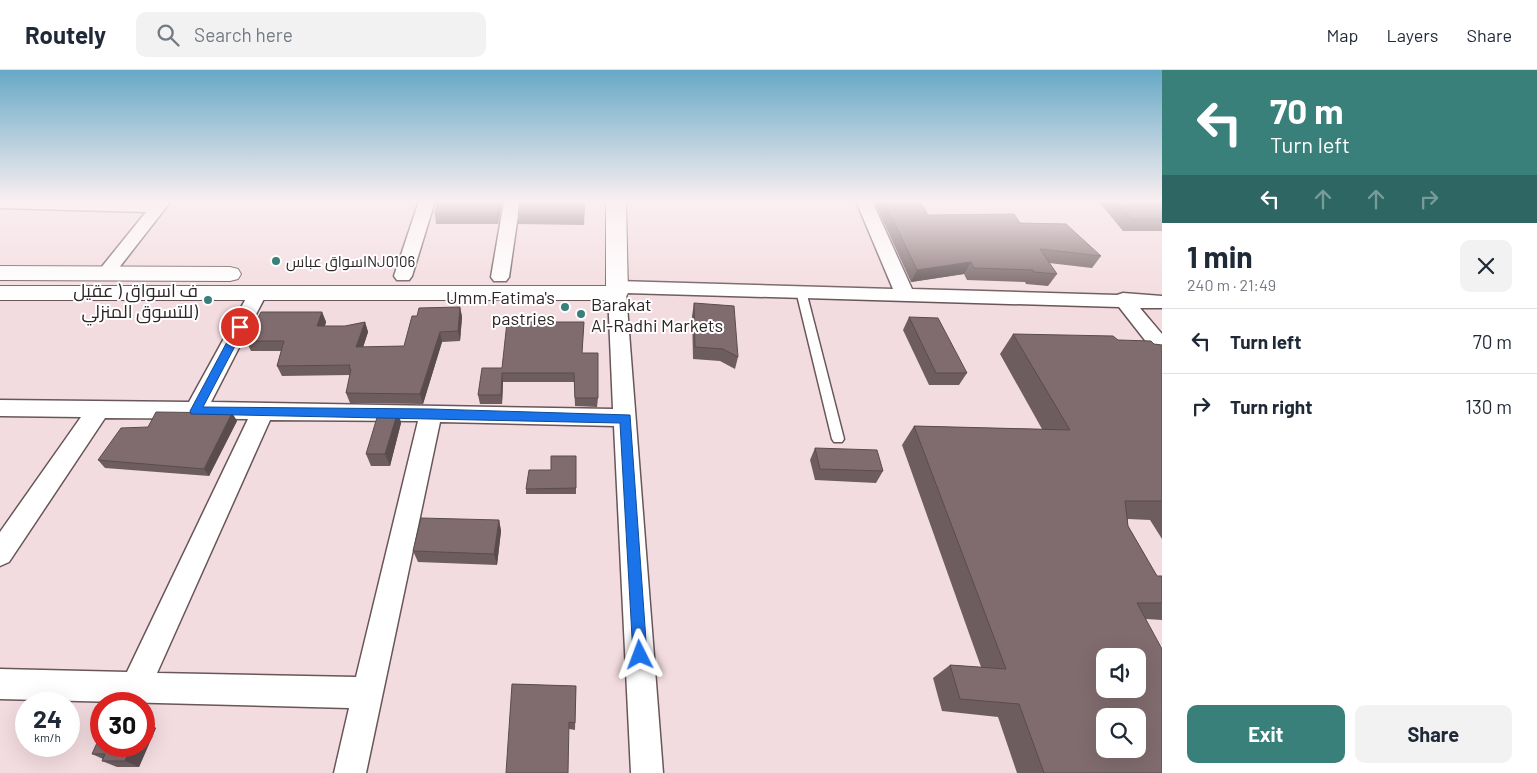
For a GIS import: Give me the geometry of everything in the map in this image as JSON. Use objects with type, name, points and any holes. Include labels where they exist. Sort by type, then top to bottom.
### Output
[{"type":"street","points":[[105,274],[137,234]]},
{"type":"street","points":[[403,276],[417,234]]},
{"type":"street","points":[[500,277],[507,234]]},
{"type":"street","points":[[616,234],[617,286],[647,773]]},
{"type":"street","points":[[878,234],[905,294]]},
{"type":"street","points":[[3,287],[25,273],[500,277],[617,286]]},
{"type":"street","points":[[3,287],[258,293],[617,286],[1123,299],[1162,302]]},
{"type":"street","points":[[195,411],[258,293]]},
{"type":"street","points":[[1123,299],[1162,348]]},
{"type":"street","points":[[0,408],[431,413],[626,418]]},
{"type":"street","points":[[0,554],[98,410]]},
{"type":"street","points":[[135,688],[263,411]]},
{"type":"street","points":[[350,773],[431,413]]},
{"type":"street","points":[[0,684],[369,692]]},
{"type":"lane","points":[[800,291],[838,439]]},
{"type":"building","points":[[900,234],[1077,234],[1101,256],[1040,249],[1057,274],[1034,272],[1033,270],[974,268],[971,262],[917,270]]},
{"type":"building","points":[[694,303],[734,306],[738,357],[723,349],[695,347]]},
{"type":"building","points":[[460,307],[458,331],[440,332],[420,394],[346,393],[351,369],[349,369],[350,365],[277,366],[284,341],[246,341],[261,312],[322,312],[317,326],[345,326],[365,322],[356,347],[404,346],[412,316],[417,316],[419,308]]},
{"type":"building","points":[[909,317],[938,318],[967,373],[936,373]]},
{"type":"building","points":[[507,322],[584,322],[582,353],[598,353],[598,398],[575,398],[574,373],[502,373],[501,395],[478,395],[482,368],[502,368]]},
{"type":"building","points":[[1013,334],[1113,336],[1118,340],[1151,341],[1154,344],[1162,345],[1162,501],[1125,501],[1128,526],[1157,576],[1162,576],[1162,603],[1137,603],[1162,649],[1162,773],[1044,773],[1019,704],[960,699],[950,665],[1006,669],[914,426],[1070,430]]},
{"type":"building","points":[[379,411],[398,411],[385,454],[366,454]]},
{"type":"building","points":[[156,412],[232,413],[204,469],[98,460],[121,428],[148,427]]},
{"type":"building","points":[[815,448],[877,450],[883,471],[820,469]]},
{"type":"building","points":[[551,456],[576,456],[576,488],[526,489],[529,470],[551,470]]},
{"type":"building","points":[[421,518],[499,520],[494,554],[413,551]]},
{"type":"building","points":[[512,684],[576,686],[575,723],[569,722],[568,773],[506,773]]},
{"type":"building","points":[[104,757],[127,757],[125,761],[102,761]]},
{"type":"place","name":"اسواق عباسNJ0106","points":[[276,261]]},
{"type":"place","name":"ف اسواق ( عقيل للتسوق المنزلي)","points":[[208,300]]},
{"type":"place","name":"Umm Fatima's pastries","points":[[565,307]]},
{"type":"place","name":"Barakat Al-Radhi Markets","points":[[581,314]]},
{"type":"route","points":[[240,327],[195,411],[431,413],[626,418],[640,655]]}]
